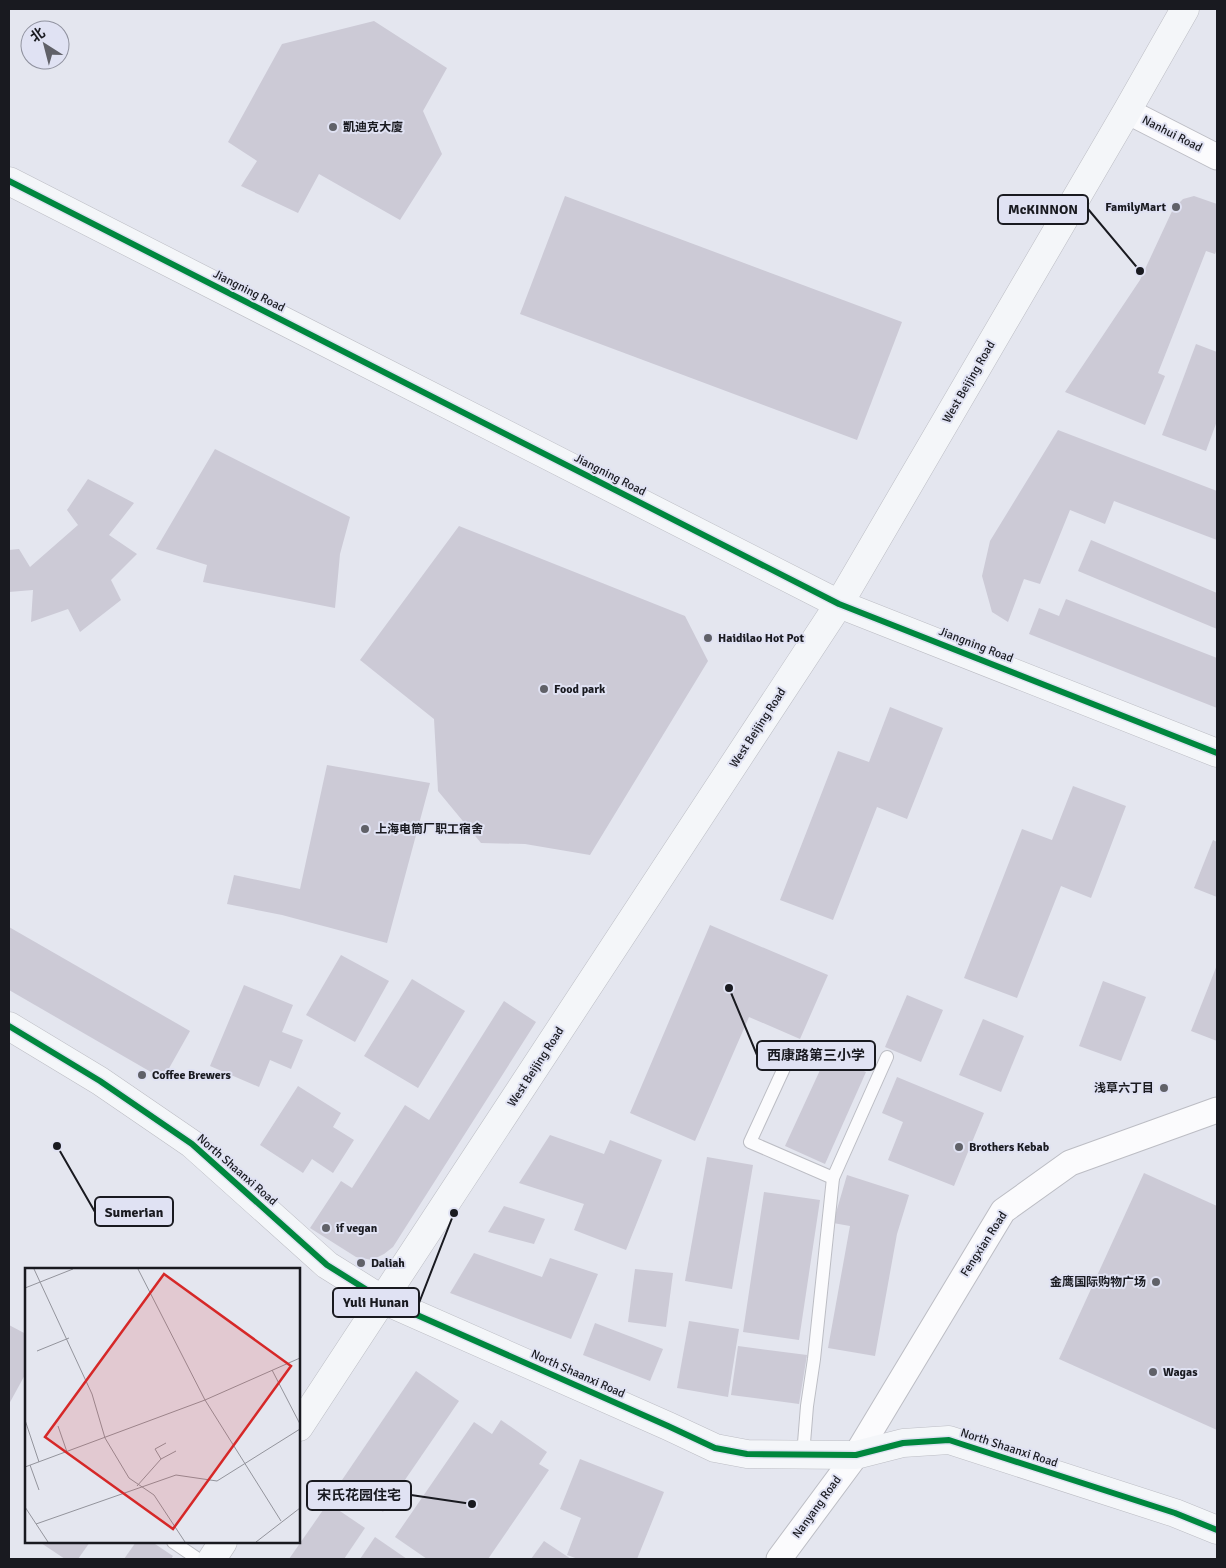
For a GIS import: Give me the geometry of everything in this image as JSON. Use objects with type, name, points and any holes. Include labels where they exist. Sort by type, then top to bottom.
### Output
[{"type":"main road","name":"West Beijing Road","points":[[300,1426],[839,604],[1127,112],[1185,9]]},
{"type":"main road","name":"Jiangning Road","points":[[9,181],[839,604],[1217,753]]},
{"type":"main road","name":"North Shaanxi Road","points":[[9,1026],[100,1081],[192,1144],[327,1265],[383,1300],[715,1448],[747,1454],[856,1454],[903,1443],[949,1440],[1175,1513],[1217,1530]]},
{"type":"main road","points":[[212,1559],[222,1543]]},
{"type":"street","name":"Nanhui Road","points":[[1127,112],[1217,157]]},
{"type":"street","name":"Fengxian Road","points":[[856,1454],[1003,1212],[1070,1163],[1217,1110]]},
{"type":"street","name":"Nanyang Road","points":[[779,1559],[856,1454]]},
{"type":"lane","points":[[792,1053],[750,1142],[833,1178]]},
{"type":"lane","points":[[803,1455],[833,1178],[887,1057]]},
{"type":"lane","points":[[174,1543],[198,1559]]},
{"type":"building","name":"凱迪克大廈","points":[[374,21],[447,68],[423,111],[442,154],[400,220],[319,174],[298,213],[241,186],[257,161],[228,142],[282,44]]},
{"type":"building","points":[[565,196],[902,322],[857,440],[520,314]]},
{"type":"building","points":[[1194,196],[1217,204],[1217,249],[1215,254],[1206,251],[1158,373],[1165,376],[1145,425],[1065,392],[1140,280],[1173,209],[1183,199]]},
{"type":"building","points":[[1196,344],[1217,352],[1217,421],[1206,451],[1162,435]]},
{"type":"building","points":[[1058,430],[1217,491],[1217,540],[1114,501],[1105,524],[1070,510],[1040,584],[1024,579],[1008,622],[992,612],[982,576],[990,541]]},
{"type":"building","points":[[215,449],[350,517],[340,554],[335,608],[203,582],[207,565],[156,549]]},
{"type":"building","points":[[88,479],[134,503],[109,535],[137,554],[111,580],[121,600],[80,632],[68,609],[31,622],[33,590],[9,592],[9,550],[19,549],[30,567],[78,525],[67,510]]},
{"type":"building","points":[[459,526],[685,616],[708,661],[590,855],[525,844],[481,843],[438,791],[434,719],[360,660]]},
{"type":"building","points":[[1091,540],[1217,593],[1217,629],[1078,571]]},
{"type":"building","points":[[1066,599],[1217,658],[1217,708],[1029,634],[1039,608],[1059,616]]},
{"type":"building","points":[[890,707],[943,728],[907,819],[877,807],[833,920],[780,900],[838,751],[869,762]]},
{"type":"building","name":"上海电筒厂职工宿舍","points":[[327,765],[430,783],[387,943],[282,915],[227,904],[234,875],[300,889]]},
{"type":"building","points":[[1073,786],[1126,806],[1091,898],[1061,886],[1017,998],[964,978],[1022,829],[1052,840]]},
{"type":"building","points":[[1213,840],[1217,842],[1217,897],[1194,888]]},
{"type":"building","points":[[710,925],[828,975],[800,1039],[749,1017],[695,1141],[630,1113]]},
{"type":"building","points":[[9,927],[190,1031],[163,1079],[9,990]]},
{"type":"building","points":[[341,955],[389,981],[355,1042],[306,1015]]},
{"type":"building","points":[[1217,965],[1217,1041],[1191,1031]]},
{"type":"building","points":[[412,979],[465,1011],[418,1088],[364,1056]]},
{"type":"building","points":[[1103,981],[1146,997],[1121,1061],[1079,1046]]},
{"type":"building","points":[[244,985],[293,1005],[282,1032],[303,1040],[291,1069],[270,1060],[259,1087],[210,1066]]},
{"type":"building","points":[[907,995],[943,1010],[921,1062],[885,1047]]},
{"type":"building","points":[[504,1001],[536,1022],[393,1247],[372,1260],[356,1257],[310,1228],[341,1181],[352,1188],[405,1105],[429,1120]]},
{"type":"building","points":[[983,1019],[1024,1036],[1001,1092],[959,1075]]},
{"type":"building","points":[[827,1055],[866,1072],[825,1164],[785,1146]]},
{"type":"building","points":[[897,1077],[984,1113],[954,1186],[888,1160],[903,1122],[882,1113]]},
{"type":"building","points":[[298,1086],[341,1113],[333,1127],[354,1140],[333,1173],[312,1159],[303,1173],[260,1145]]},
{"type":"building","points":[[550,1135],[604,1154],[610,1140],[662,1160],[626,1250],[574,1230],[584,1204],[519,1183]]},
{"type":"building","points":[[707,1157],[753,1165],[732,1289],[685,1281]]},
{"type":"building","name":"金鹰国际购物广场","points":[[1144,1173],[1217,1206],[1217,1430],[1059,1359]]},
{"type":"building","points":[[847,1175],[909,1195],[897,1234],[875,1356],[828,1348],[850,1226],[833,1223]]},
{"type":"building","points":[[764,1192],[820,1200],[799,1340],[743,1332]]},
{"type":"building","points":[[504,1206],[545,1219],[534,1244],[488,1232]]},
{"type":"building","points":[[474,1253],[542,1277],[550,1258],[598,1274],[571,1339],[450,1293]]},
{"type":"building","points":[[635,1269],[673,1273],[666,1327],[628,1322]]},
{"type":"building","points":[[689,1321],[739,1329],[728,1397],[677,1388]]},
{"type":"building","points":[[595,1323],[663,1349],[650,1381],[583,1355]]},
{"type":"building","points":[[9,1325],[25,1333],[25,1375],[9,1404]]},
{"type":"building","points":[[738,1346],[807,1355],[799,1404],[731,1395]]},
{"type":"building","points":[[416,1371],[459,1401],[383,1512],[340,1483]]},
{"type":"building","points":[[501,1420],[547,1452],[539,1464],[549,1470],[488,1559],[427,1559],[395,1537],[474,1422],[492,1434]]},
{"type":"building","points":[[580,1459],[664,1492],[637,1559],[578,1559],[567,1555],[581,1518],[560,1509]]},
{"type":"building","points":[[328,1503],[365,1528],[344,1559],[289,1559]]},
{"type":"building","points":[[375,1537],[407,1559],[360,1559]]},
{"type":"building","points":[[544,1541],[571,1559],[531,1559]]},
{"type":"building","points":[[41,1543],[89,1543],[78,1559],[65,1559]]},
{"type":"building","points":[[135,1543],[154,1543],[173,1556],[171,1559],[124,1559]]},
{"type":"cycle path","points":[[9,181],[839,604],[1217,753]]},
{"type":"cycle path","points":[[9,1026],[100,1081],[192,1144],[327,1265],[383,1300],[715,1448],[747,1454],[856,1455],[903,1443],[949,1440],[1175,1513],[1217,1530]]},
{"type":"place","name":"凱迪克大廈","points":[[333,127]]},
{"type":"place","name":"FamilyMart","points":[[1176,207]]},
{"type":"place","name":"McKINNON","points":[[1140,271]]},
{"type":"place","name":"Haidilao Hot Pot","points":[[708,638]]},
{"type":"place","name":"Food park","points":[[544,689]]},
{"type":"place","name":"上海电筒厂职工宿舍","points":[[365,829]]},
{"type":"place","name":"西康路第三小学","points":[[729,988]]},
{"type":"place","name":"Coffee Brewers","points":[[142,1075]]},
{"type":"place","name":"浅草六丁目","points":[[1164,1088]]},
{"type":"place","name":"Sumerian","points":[[57,1146]]},
{"type":"place","name":"Brothers Kebab","points":[[959,1147]]},
{"type":"place","name":"Yuli Hunan","points":[[454,1213]]},
{"type":"place","name":"if vegan","points":[[326,1228]]},
{"type":"place","name":"Daliah","points":[[361,1263]]},
{"type":"place","name":"金鹰国际购物广场","points":[[1156,1282]]},
{"type":"place","name":"Wagas","points":[[1153,1372]]},
{"type":"place","name":"宋氏花园住宅","points":[[472,1504]]}]
